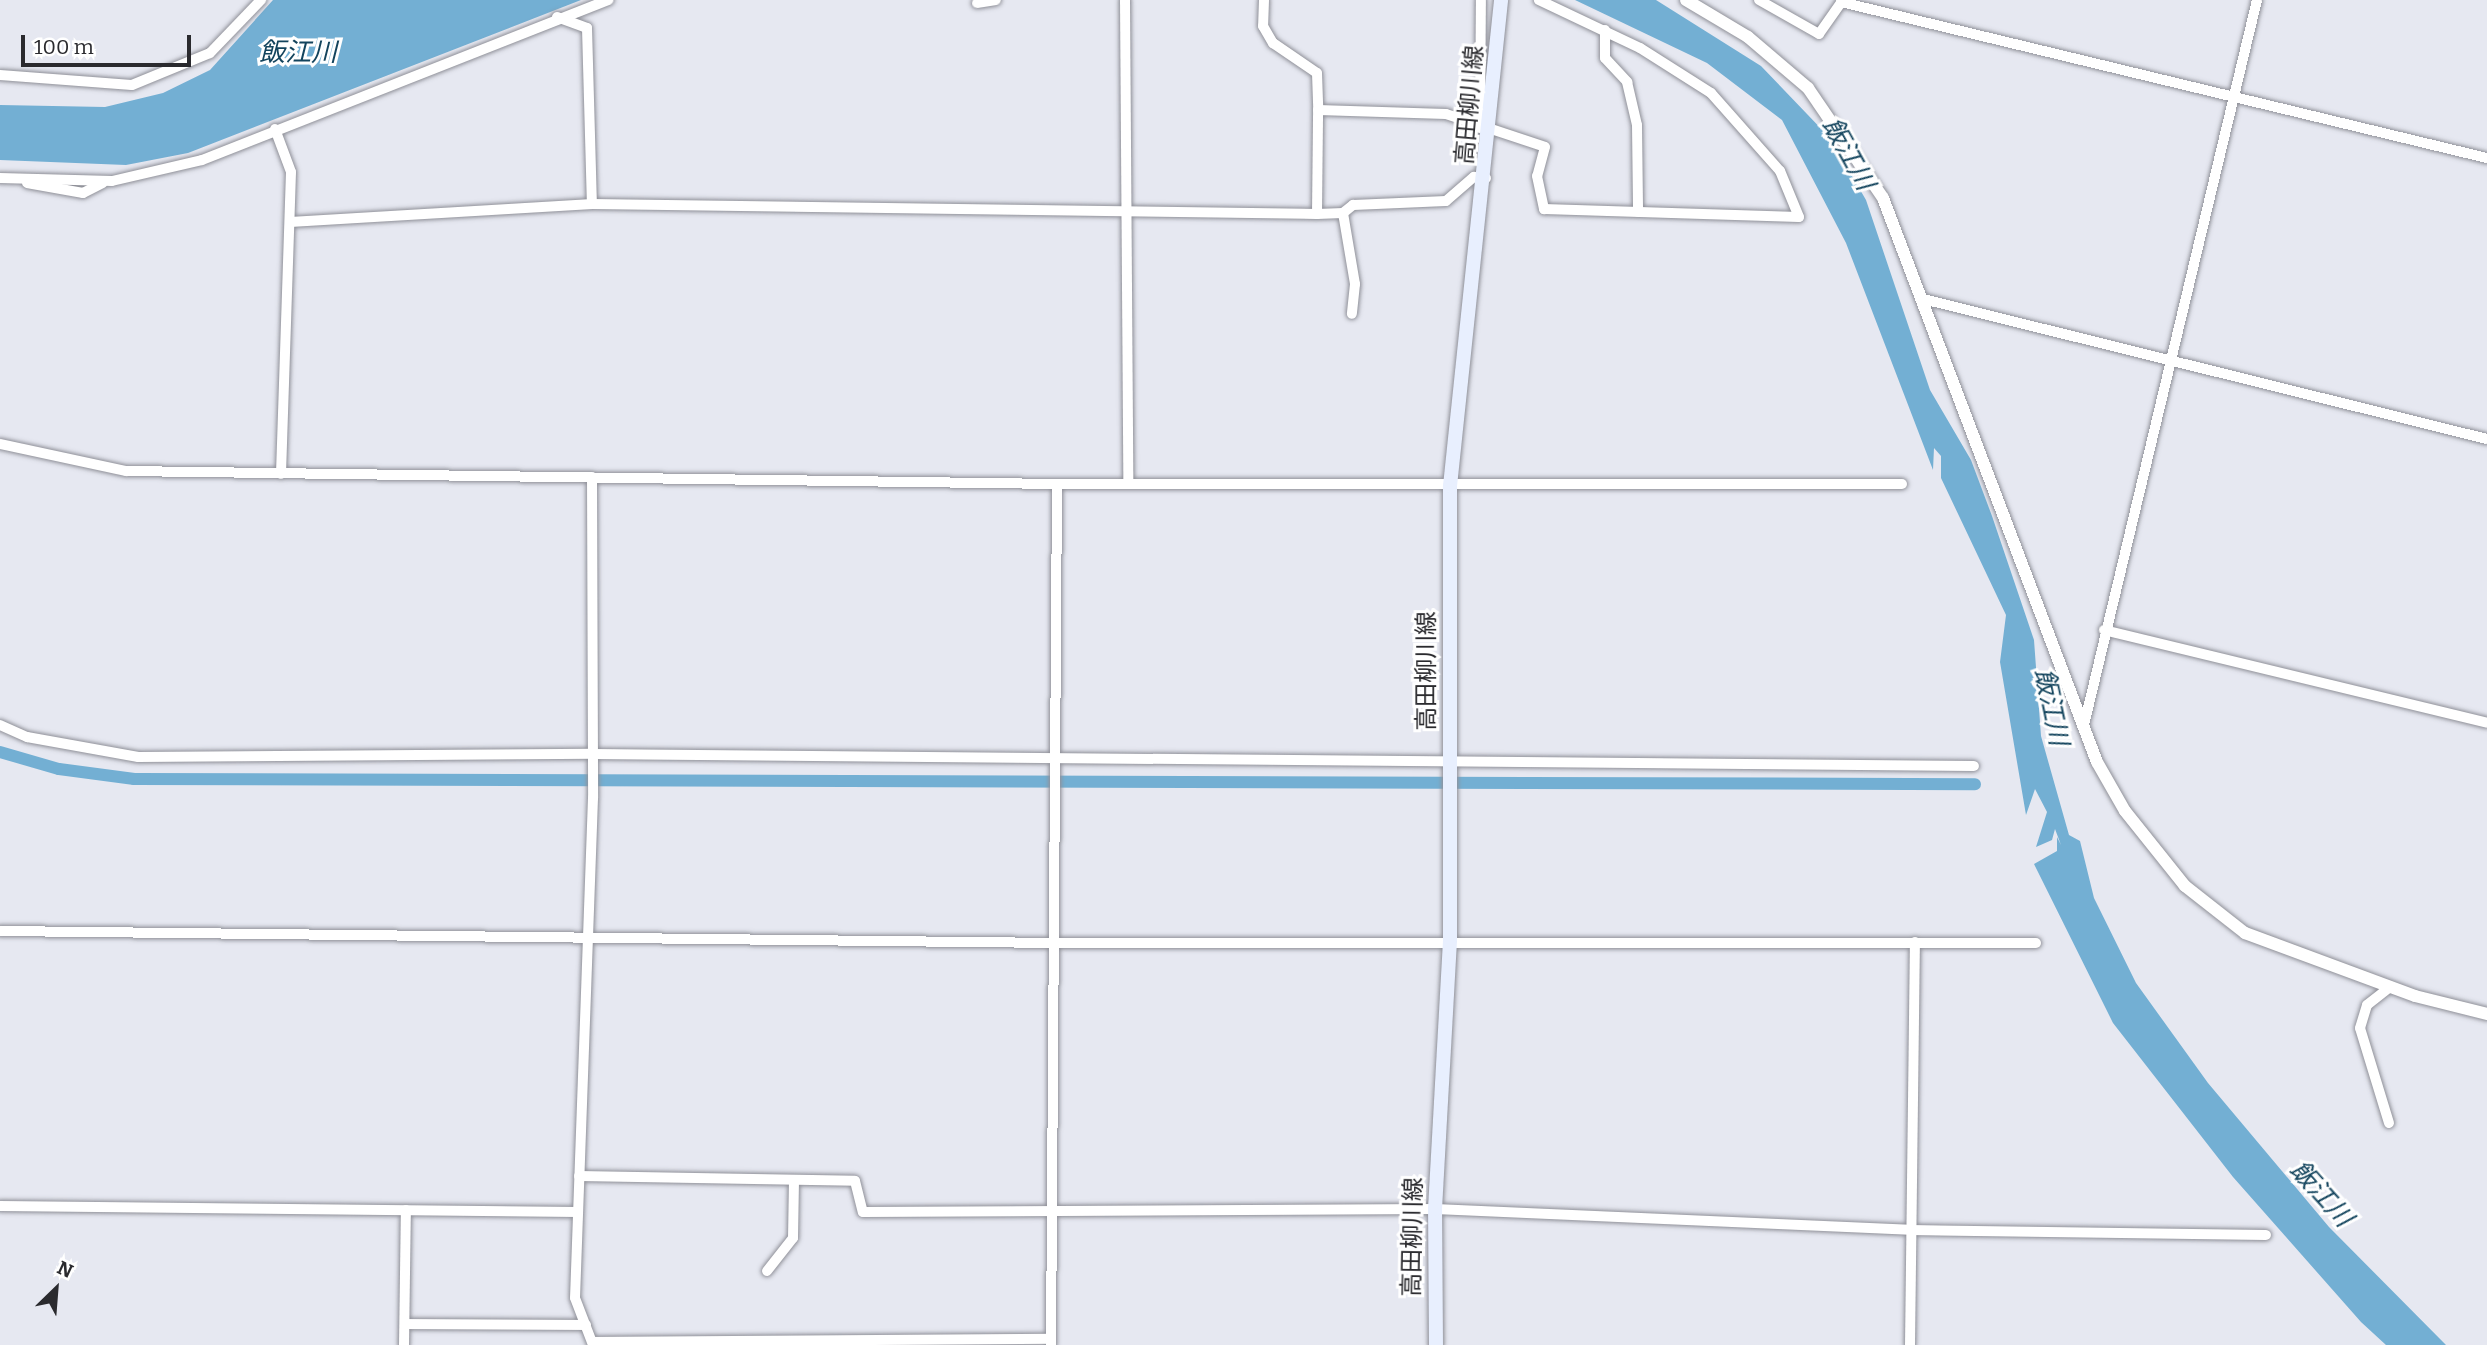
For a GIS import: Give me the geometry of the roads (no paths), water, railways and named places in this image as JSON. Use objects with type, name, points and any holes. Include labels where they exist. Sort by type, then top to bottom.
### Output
[{"type":"main road","name":"高田柳川線","points":[[1436,1345],[1435,1209],[1450,940],[1450,486],[1486,178],[1485,130],[1501,0]]},
{"type":"street","points":[[0,75],[132,85],[209,54],[261,0]]},
{"type":"street","points":[[0,178],[107,181],[202,160],[556,17],[609,0]]},
{"type":"street","points":[[977,3],[996,0]]},
{"type":"street","points":[[1125,0],[1128,484]]},
{"type":"street","points":[[1264,0],[1264,26],[1273,43],[1317,73],[1317,214]]},
{"type":"street","points":[[1481,0],[1485,130]]},
{"type":"street","points":[[1318,110],[1446,114],[1485,130],[1545,147],[1537,176],[1544,209],[1799,217],[1780,171],[1711,93],[1605,30],[1539,0]]},
{"type":"street","points":[[1686,0],[1783,63],[1832,116],[1882,198],[1923,299],[2084,725],[2125,811],[2211,910],[2272,946],[2390,987],[2487,1014]]},
{"type":"street","points":[[1759,0],[1819,34],[1841,2],[2487,158]]},
{"type":"street","points":[[2084,725],[2257,0]]},
{"type":"street","points":[[556,17],[587,28],[592,204]]},
{"type":"street","points":[[1605,30],[1605,58],[1626,82],[1637,125],[1638,212]]},
{"type":"street","points":[[275,129],[292,172],[281,474]]},
{"type":"street","points":[[290,222],[592,204],[1128,209],[1317,214],[1343,213],[1353,205],[1446,201],[1474,177],[1486,178]]},
{"type":"street","points":[[1343,213],[1354,271],[1352,314]]},
{"type":"street","points":[[1923,299],[2169,363],[2487,439]]},
{"type":"street","points":[[0,444],[126,471],[1057,484],[1902,484]]},
{"type":"street","points":[[592,477],[593,798],[584,938],[575,1298],[593,1344],[1050,1342],[1058,793],[1057,484]]},
{"type":"street","points":[[2105,630],[2487,723]]},
{"type":"street","points":[[0,725],[27,737],[138,757],[1974,766]]},
{"type":"street","points":[[0,931],[1056,943],[1450,940],[2036,943]]},
{"type":"street","points":[[1910,1345],[1915,942]]},
{"type":"street","points":[[2389,1124],[2360,1028],[2367,1005],[2390,987]]},
{"type":"street","points":[[579,1176],[855,1181],[863,1212],[1051,1215],[1435,1209],[1910,1230],[2266,1235]]},
{"type":"street","points":[[767,1271],[793,1238],[794,1180]]},
{"type":"street","points":[[0,1206],[578,1212]]},
{"type":"street","points":[[404,1345],[407,1210]]},
{"type":"street","points":[[405,1324],[586,1325]]},
{"type":"water","name":"飯江川","points":[[273,0],[581,0],[188,153],[126,165],[0,160],[0,105],[105,107],[163,93],[210,70]]},
{"type":"water","name":"飯江川","points":[[1575,0],[1656,0],[1761,66],[1830,138],[1866,200],[1930,390],[1971,460],[1992,516],[2034,640],[2041,736],[2069,835],[2080,841],[2094,898],[2136,983],[2208,1083],[2329,1227],[2446,1345],[2386,1345],[2361,1322],[2233,1177],[2113,1023],[2034,864],[2057,851],[2057,837],[2061,845],[2055,829],[2052,840],[2036,847],[2047,812],[2035,789],[2026,815],[2000,662],[2006,615],[1941,478],[1941,456],[1934,448],[1933,470],[1846,243],[1782,120],[1707,63]]},
{"type":"waterway","points":[[0,752],[59,769],[134,779],[1975,784]]}]
